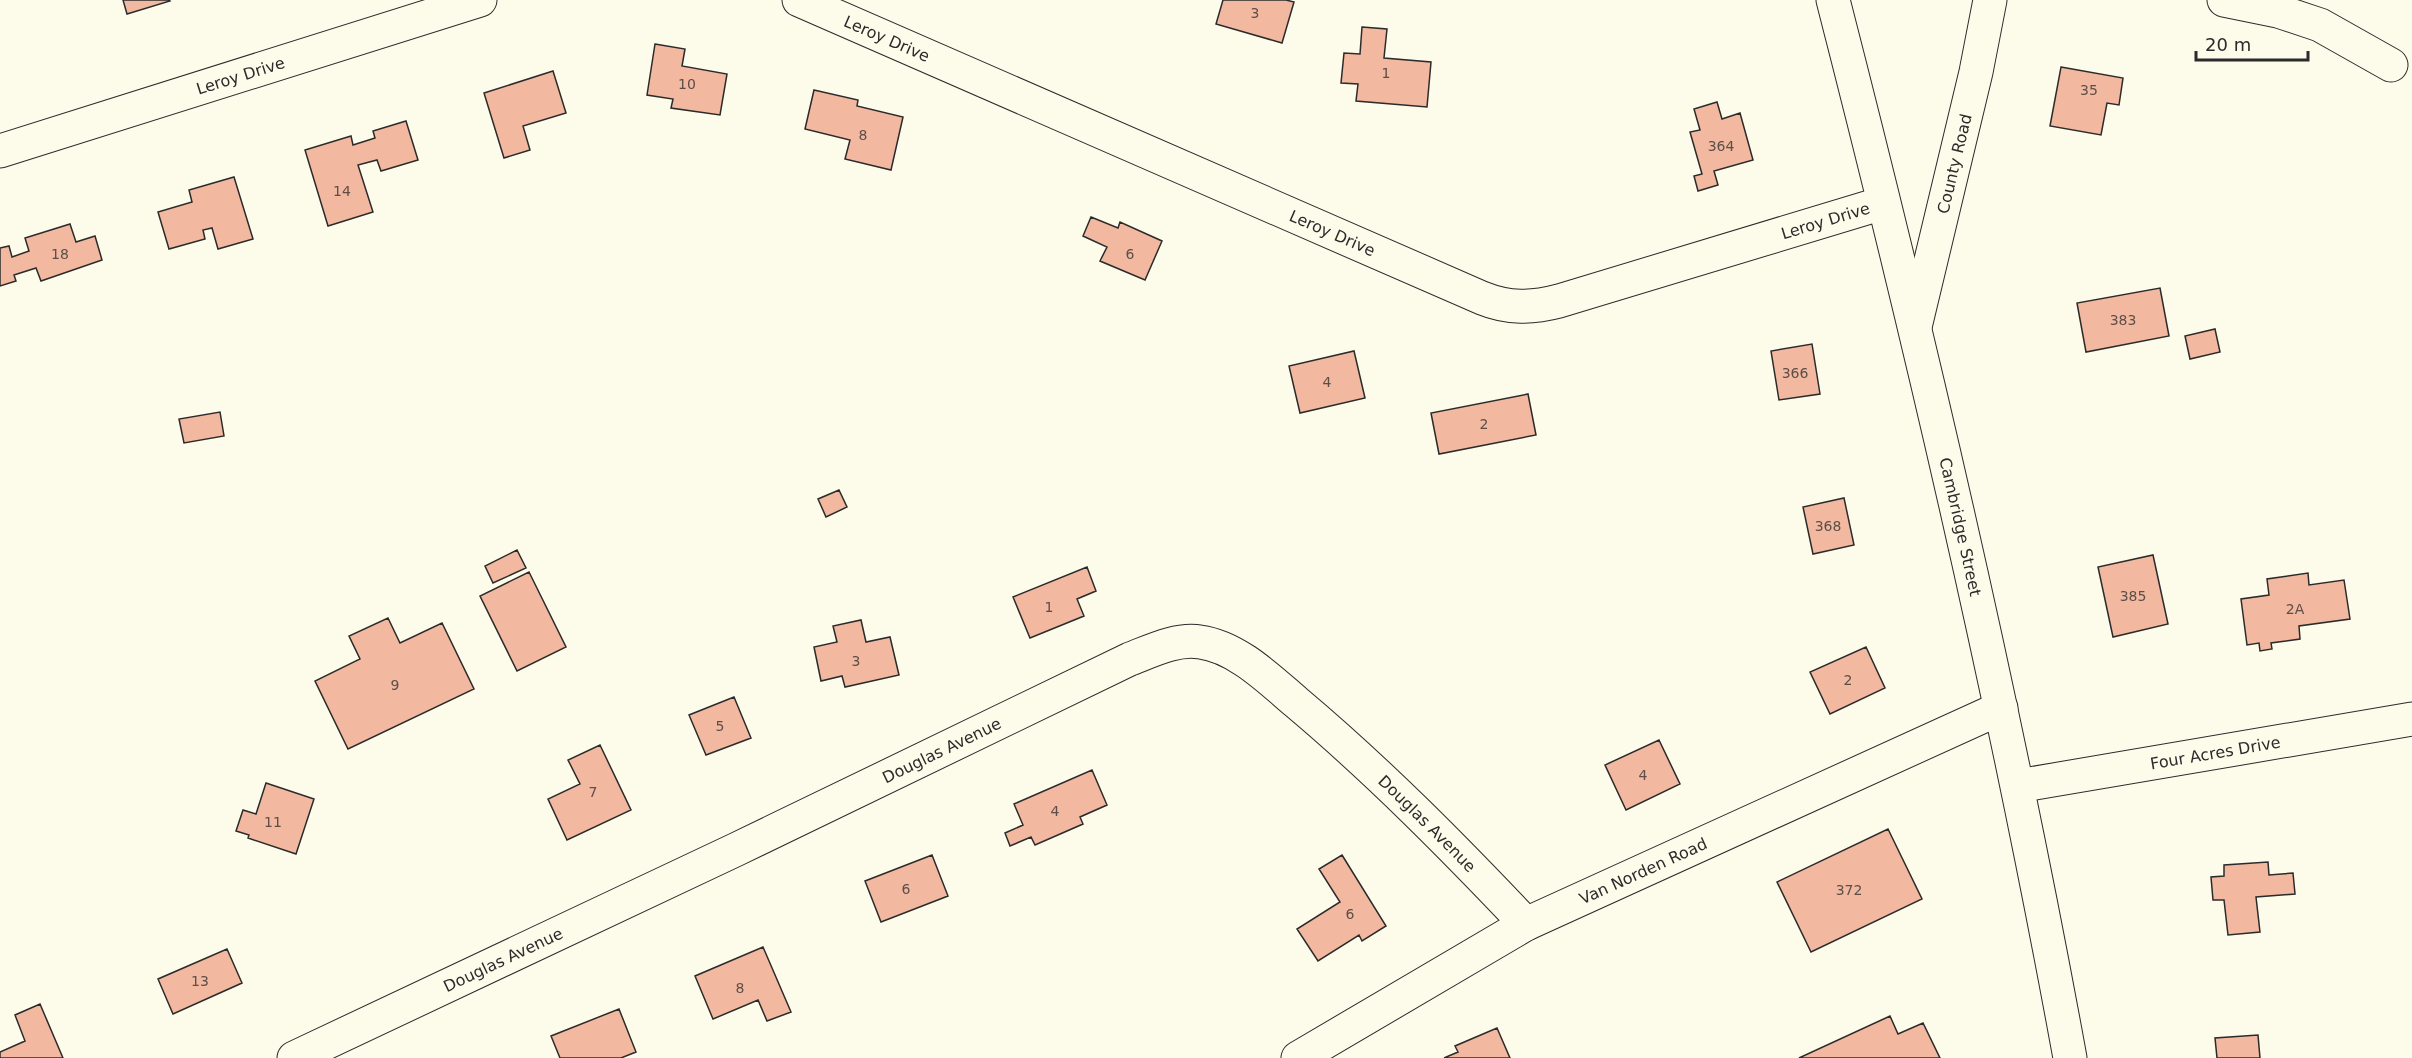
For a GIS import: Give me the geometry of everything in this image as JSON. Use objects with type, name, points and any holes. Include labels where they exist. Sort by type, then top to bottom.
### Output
[{"type":"street","name":"Leroy Drive","points":[[0,151],[480,0]]},
{"type":"street","name":"Leroy Drive","points":[[799,0],[1482,298],[1508,306],[1531,307],[1559,301],[1883,203]]},
{"type":"street","name":"Cambridge Street","points":[[1833,0],[1915,327],[2001,708],[2070,1058]]},
{"type":"street","name":"County Road","points":[[1915,327],[1976,72],[1990,0]]},
{"type":"street","points":[[2224,0],[2278,11],[2320,25],[2391,65]]},
{"type":"street","name":"Douglas Avenue","points":[[294,1058],[756,840],[1130,659],[1179,642],[1200,642],[1226,651],[1260,672],[1317,719],[1387,784],[1526,924]]},
{"type":"street","name":"Van Norden Road","points":[[1298,1058],[1526,924],[2001,708]]},
{"type":"street","name":"Four Acres Drive","points":[[2018,786],[2412,719]]},
{"type":"building","points":[[123,0],[169,0],[170,1],[127,14]]},
{"type":"building","points":[[1223,0],[1294,2],[1282,43],[1216,24]]},
{"type":"building","points":[[1362,27],[1387,29],[1384,58],[1431,62],[1427,107],[1356,101],[1358,84],[1341,83],[1344,53],[1360,54]]},
{"type":"building","points":[[655,44],[685,49],[682,66],[727,74],[720,115],[671,108],[673,99],[647,95]]},
{"type":"building","points":[[2061,67],[2123,78],[2119,105],[2107,103],[2101,135],[2050,126]]},
{"type":"building","points":[[553,71],[566,113],[523,126],[530,150],[504,158],[484,93]]},
{"type":"building","points":[[814,90],[858,100],[857,106],[903,117],[891,170],[845,159],[850,140],[805,129]]},
{"type":"building","points":[[1717,102],[1722,119],[1740,113],[1753,160],[1714,171],[1718,185],[1698,191],[1694,176],[1702,174],[1690,132],[1700,130],[1694,109]]},
{"type":"building","points":[[406,121],[418,160],[381,171],[377,160],[358,165],[373,212],[328,226],[305,150],[351,136],[353,145],[375,138],[373,131]]},
{"type":"building","points":[[234,177],[253,239],[218,249],[212,228],[203,230],[205,239],[169,249],[158,212],[192,202],[189,190]]},
{"type":"building","points":[[1091,217],[1118,228],[1120,222],[1162,241],[1145,280],[1100,261],[1107,247],[1083,236]]},
{"type":"building","points":[[70,224],[76,242],[95,236],[102,260],[41,281],[36,268],[14,275],[16,281],[0,286],[0,248],[9,246],[12,257],[29,251],[25,238]]},
{"type":"building","points":[[2160,288],[2169,336],[2086,352],[2077,303]]},
{"type":"building","points":[[2215,329],[2220,352],[2190,359],[2185,336]]},
{"type":"building","points":[[1812,344],[1820,394],[1779,400],[1771,351]]},
{"type":"building","points":[[1354,351],[1365,398],[1300,413],[1289,366]]},
{"type":"building","points":[[1528,394],[1536,435],[1439,454],[1431,413]]},
{"type":"building","points":[[220,412],[224,436],[184,443],[179,419]]},
{"type":"building","points":[[839,490],[847,507],[826,517],[818,499]]},
{"type":"building","points":[[1844,498],[1854,545],[1813,554],[1803,507]]},
{"type":"building","points":[[517,550],[526,568],[493,583],[485,566]]},
{"type":"building","points":[[2153,555],[2168,624],[2113,637],[2098,567]]},
{"type":"building","points":[[1087,567],[1096,591],[1077,599],[1084,616],[1030,638],[1013,597]]},
{"type":"building","points":[[529,572],[566,647],[517,671],[480,596]]},
{"type":"building","points":[[2308,573],[2309,585],[2344,580],[2350,619],[2299,626],[2300,639],[2271,643],[2272,649],[2260,651],[2259,643],[2247,645],[2241,599],[2269,595],[2267,579]]},
{"type":"building","points":[[388,618],[400,643],[442,623],[474,689],[348,749],[315,681],[360,659],[349,636]]},
{"type":"building","points":[[861,620],[866,642],[890,637],[899,675],[845,687],[842,676],[821,681],[814,647],[837,642],[833,626]]},
{"type":"building","points":[[1866,647],[1885,688],[1830,714],[1810,672]]},
{"type":"building","points":[[734,697],[751,738],[706,755],[689,715]]},
{"type":"building","points":[[1659,740],[1680,784],[1626,810],[1605,765]]},
{"type":"building","points":[[600,745],[631,810],[567,840],[548,799],[580,784],[568,760]]},
{"type":"building","points":[[1092,770],[1107,805],[1080,817],[1083,824],[1035,845],[1031,837],[1010,846],[1005,833],[1023,825],[1014,804]]},
{"type":"building","points":[[266,783],[314,799],[296,854],[248,838],[249,835],[236,831],[243,810],[256,814]]},
{"type":"building","points":[[1888,829],[1922,899],[1811,952],[1777,882]]},
{"type":"building","points":[[932,855],[948,896],[881,922],[865,881]]},
{"type":"building","points":[[1342,855],[1386,926],[1362,941],[1359,935],[1318,961],[1297,929],[1340,902],[1319,869]]},
{"type":"building","points":[[2268,862],[2269,875],[2293,873],[2295,894],[2256,897],[2260,932],[2228,935],[2224,900],[2213,900],[2211,877],[2224,876],[2224,865]]},
{"type":"building","points":[[763,947],[791,1012],[767,1021],[758,1000],[713,1019],[695,976]]},
{"type":"building","points":[[227,949],[242,983],[173,1014],[158,979]]},
{"type":"building","points":[[40,1004],[63,1058],[0,1058],[0,1052],[25,1041],[15,1015]]},
{"type":"building","points":[[619,1009],[636,1052],[621,1058],[560,1058],[551,1036]]},
{"type":"building","points":[[1890,1016],[1898,1034],[1923,1023],[1940,1058],[1799,1058]]},
{"type":"building","points":[[1497,1028],[1510,1058],[1444,1058],[1458,1052],[1455,1046]]},
{"type":"building","points":[[2258,1035],[2260,1058],[2217,1058],[2215,1038]]}]
